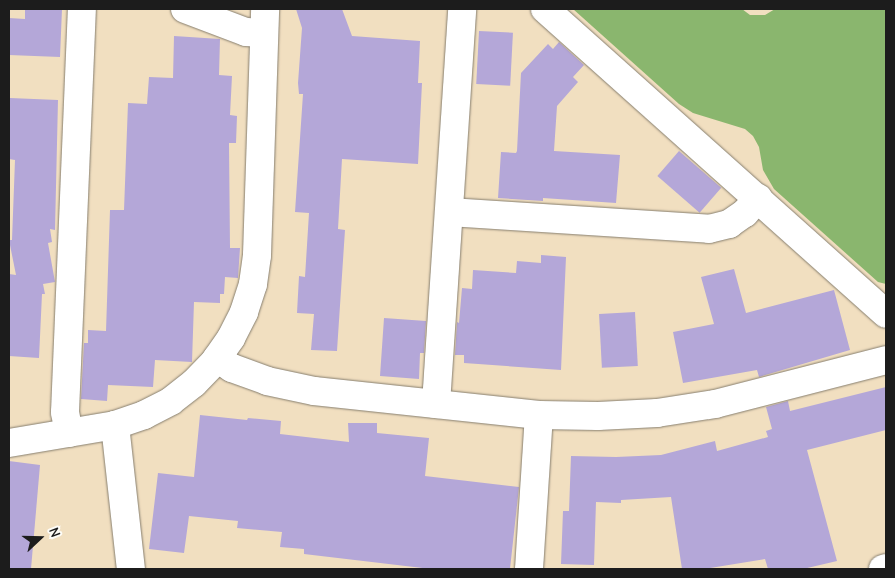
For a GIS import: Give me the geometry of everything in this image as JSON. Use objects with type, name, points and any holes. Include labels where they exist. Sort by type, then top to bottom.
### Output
[{"type":"street","points":[[69,433],[65,412],[82,9]]},
{"type":"street","points":[[185,9],[246,32],[264,21]]},
{"type":"street","points":[[436,404],[462,9]]},
{"type":"street","points":[[545,9],[886,314]]},
{"type":"street","points":[[9,443],[114,425],[144,415],[171,401],[194,383],[217,358],[231,338],[244,312],[253,284],[257,256],[264,21]]},
{"type":"street","points":[[449,212],[710,229],[729,224],[745,213],[758,198]]},
{"type":"street","points":[[217,358],[232,368],[267,381],[314,391],[539,415],[598,416],[656,413],[715,404],[886,360]]},
{"type":"street","points":[[529,569],[539,415]]},
{"type":"street","points":[[114,425],[131,569]]},
{"type":"green space","points":[[573,9],[742,9],[750,15],[765,15],[775,9],[886,9],[886,284],[878,282],[774,189],[763,170],[759,147],[753,136],[745,129],[693,113],[679,104]]},
{"type":"building","points":[[25,9],[62,9],[60,57],[9,55],[9,18],[25,19]]},
{"type":"building","points":[[296,9],[342,9],[352,36],[420,41],[418,83],[422,83],[418,164],[342,159],[338,229],[345,230],[337,351],[311,350],[314,314],[297,313],[299,276],[305,277],[309,213],[295,212],[303,94],[299,94],[298,83],[302,28]]},
{"type":"building","points":[[479,31],[513,33],[510,86],[476,84]]},
{"type":"building","points":[[174,36],[220,39],[219,75],[232,76],[230,115],[237,116],[236,143],[229,143],[230,248],[240,248],[238,278],[225,277],[224,294],[220,294],[220,303],[194,302],[192,362],[155,360],[153,387],[108,385],[107,401],[81,399],[84,343],[88,343],[88,330],[106,331],[110,210],[124,210],[128,103],[147,104],[149,77],[173,78]]},
{"type":"building","points":[[559,42],[584,65],[573,77],[578,82],[557,106],[554,151],[620,155],[616,203],[543,198],[543,201],[498,198],[501,152],[516,153],[517,151],[521,73],[548,44],[553,49]]},
{"type":"building","points":[[10,98],[58,100],[55,230],[50,229],[52,242],[48,243],[55,282],[43,284],[45,294],[42,294],[39,358],[9,356],[9,274],[16,275],[9,240],[12,240],[15,160],[9,159]]},
{"type":"building","points":[[679,151],[721,188],[700,213],[657,176]]},
{"type":"building","points":[[541,255],[566,257],[561,370],[464,363],[464,355],[455,355],[457,322],[459,323],[462,288],[472,289],[473,270],[516,273],[517,261],[541,263]]},
{"type":"building","points":[[734,269],[746,313],[834,290],[850,350],[759,377],[757,370],[683,383],[673,332],[714,324],[701,277]]},
{"type":"building","points":[[635,312],[638,366],[602,368],[599,314]]},
{"type":"building","points":[[384,318],[426,321],[424,353],[420,353],[419,379],[380,376]]},
{"type":"building","points":[[886,387],[886,430],[807,450],[837,561],[803,569],[768,569],[765,559],[704,569],[682,569],[671,497],[621,500],[621,503],[596,502],[594,565],[561,564],[563,511],[569,511],[571,456],[661,455],[715,441],[717,451],[768,437],[766,431],[772,429],[766,407],[788,401],[790,411]]},
{"type":"building","points":[[200,415],[247,420],[248,418],[281,421],[280,434],[349,442],[348,423],[377,423],[377,433],[429,438],[425,476],[519,487],[510,569],[431,569],[304,554],[304,549],[280,547],[282,532],[237,528],[238,521],[189,516],[184,553],[149,549],[158,473],[194,477]]},
{"type":"building","points":[[9,461],[40,465],[31,569],[9,569]]}]
